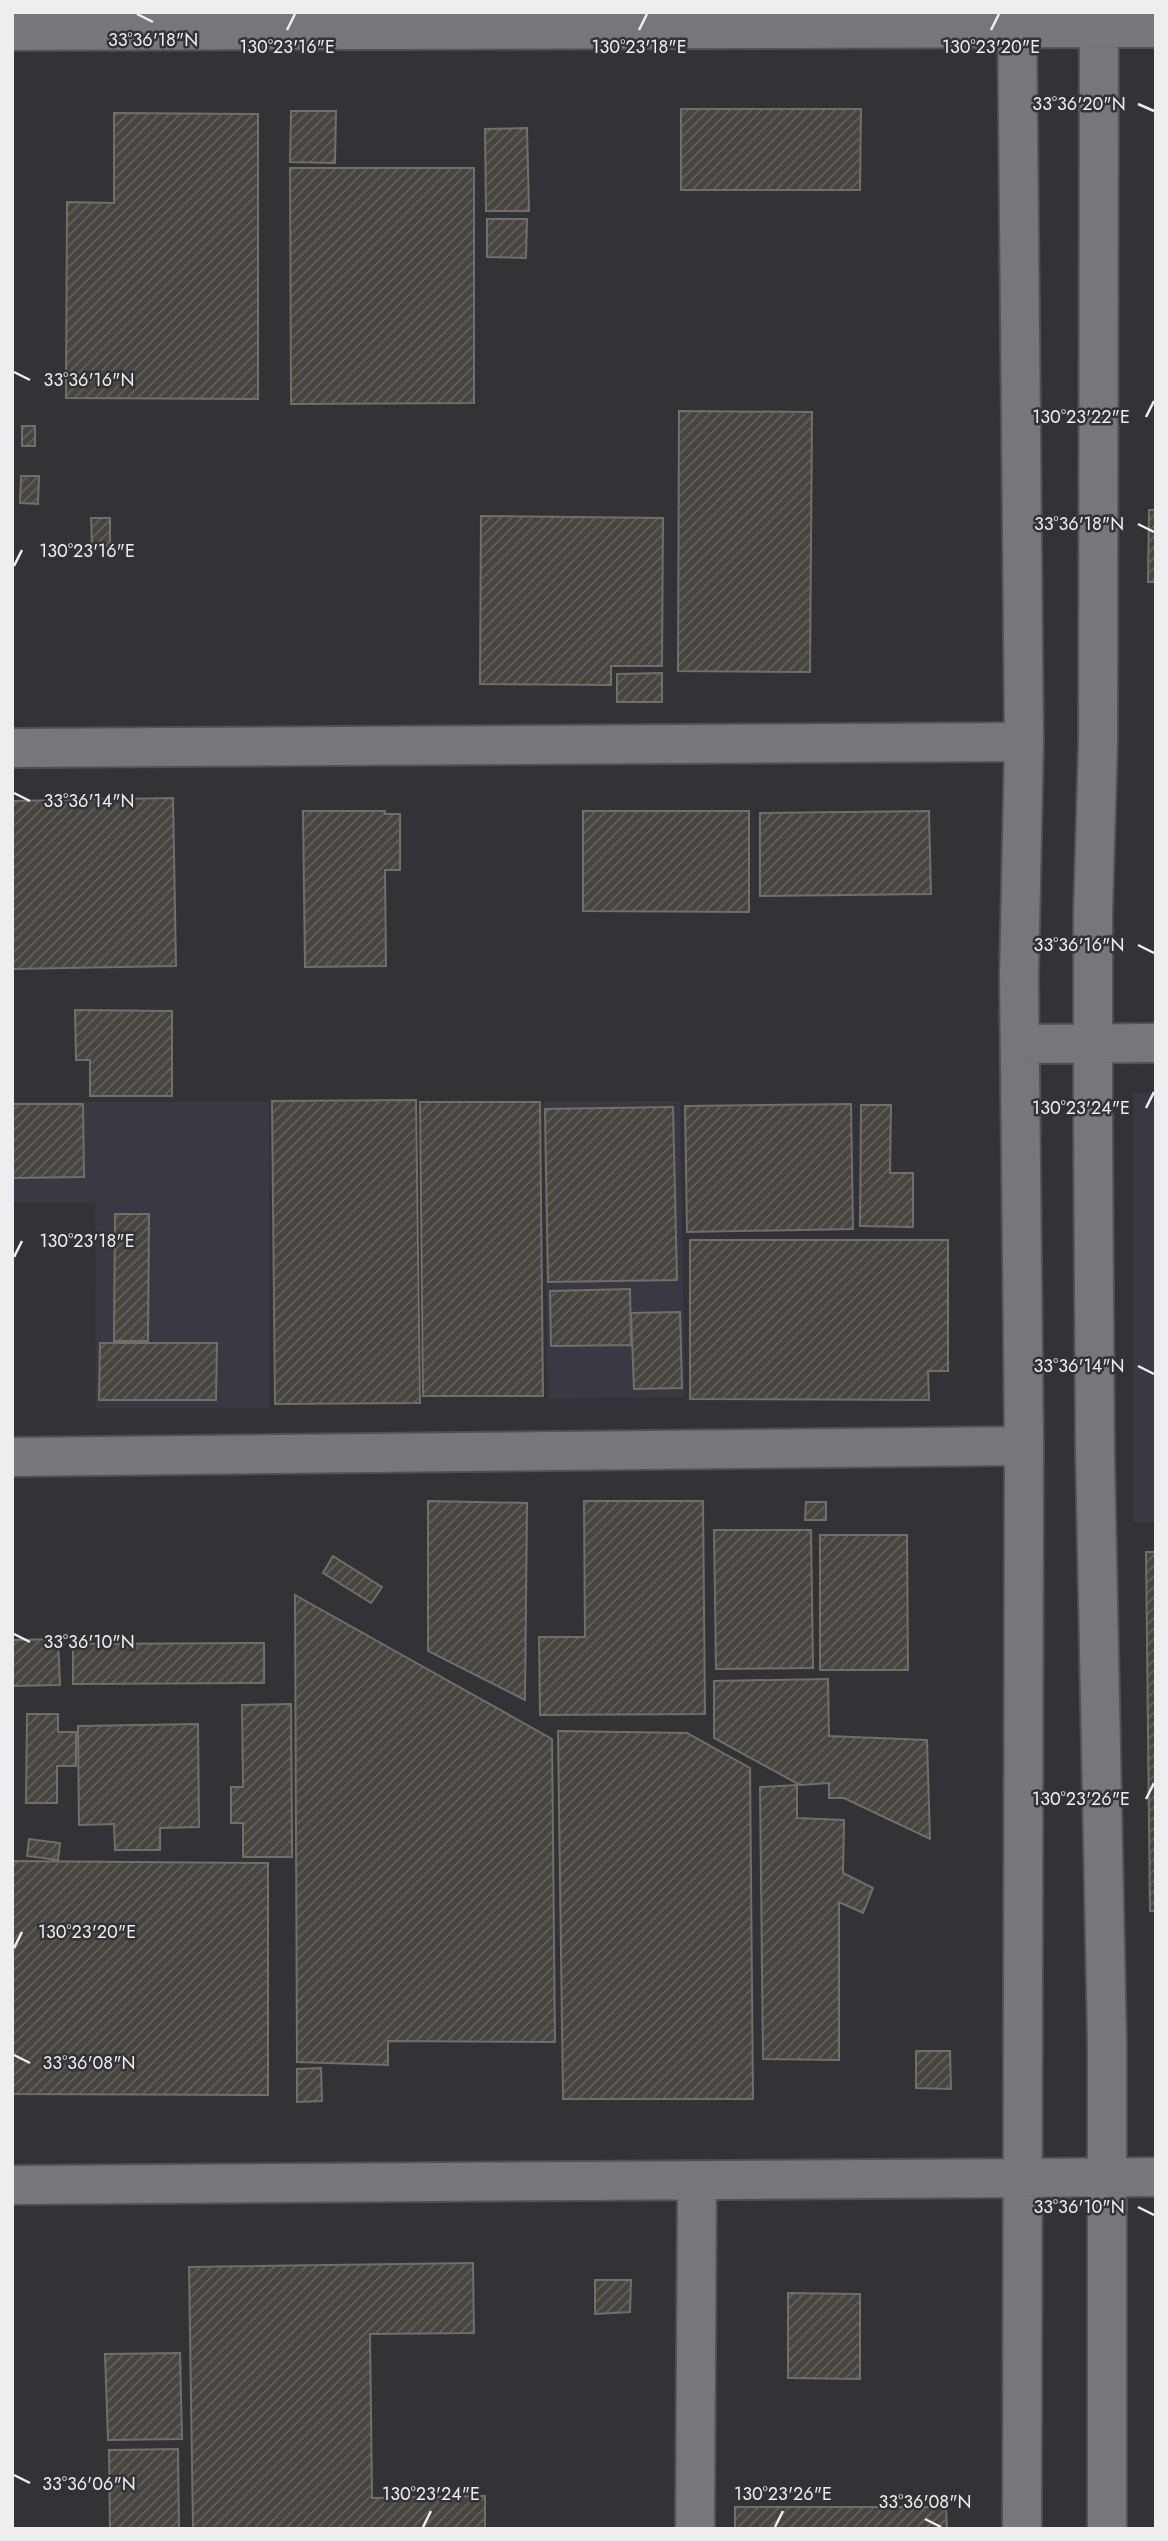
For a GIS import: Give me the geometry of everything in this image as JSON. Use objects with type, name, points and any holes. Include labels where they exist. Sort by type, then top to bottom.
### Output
[{"type":"street","points":[[1017,20],[1024,742],[1019,977],[1024,1446],[1022,2529]]},
{"type":"street","points":[[12,31],[1017,20],[1099,20],[1156,28]]},
{"type":"street","points":[[1099,20],[1098,713],[1093,913],[1094,1440],[1107,2043],[1107,2529]]},
{"type":"street","points":[[12,748],[1024,742]]},
{"type":"street","points":[[1021,1044],[1156,1043]]},
{"type":"street","points":[[12,1457],[1024,1446]]},
{"type":"street","points":[[12,2185],[1156,2177]]},
{"type":"street","points":[[695,2529],[697,2180]]},
{"type":"shaded area","points":[[1133,1093],[1156,1093],[1156,1523],[1134,1523]]},
{"type":"shaded area","points":[[680,1101],[685,1397],[548,1399],[543,1102]]},
{"type":"shaded area","points":[[12,1102],[269,1102],[270,1408],[96,1408],[95,1203],[12,1203]]},
{"type":"building","points":[[681,109],[861,109],[860,190],[681,190]]},
{"type":"building","points":[[291,111],[336,111],[335,163],[290,162]]},
{"type":"building","points":[[114,113],[258,114],[258,399],[66,398],[67,202],[114,203]]},
{"type":"building","points":[[527,128],[529,211],[486,211],[485,129]]},
{"type":"building","points":[[290,168],[474,168],[474,403],[291,404]]},
{"type":"building","points":[[487,219],[527,219],[526,258],[487,257]]},
{"type":"building","points":[[679,411],[812,412],[810,672],[678,671]]},
{"type":"building","points":[[22,426],[35,426],[35,446],[22,446]]},
{"type":"building","points":[[21,476],[39,476],[38,504],[20,503]]},
{"type":"building","points":[[1149,510],[1156,510],[1156,582],[1148,582]]},
{"type":"building","points":[[481,516],[663,518],[662,666],[611,666],[611,685],[480,684]]},
{"type":"building","points":[[91,518],[110,518],[110,546],[92,547]]},
{"type":"building","points":[[662,673],[662,702],[617,702],[617,674]]},
{"type":"building","points":[[173,798],[176,966],[12,969],[12,801]]},
{"type":"building","points":[[303,811],[385,811],[385,814],[400,814],[400,870],[385,870],[386,966],[305,967]]},
{"type":"building","points":[[583,811],[749,811],[749,912],[583,911]]},
{"type":"building","points":[[929,811],[931,894],[760,896],[760,813]]},
{"type":"building","points":[[75,1010],[172,1011],[172,1096],[90,1096],[90,1060],[76,1060]]},
{"type":"building","points":[[416,1100],[420,1403],[275,1404],[272,1101]]},
{"type":"building","points":[[420,1102],[540,1102],[543,1396],[423,1396]]},
{"type":"building","points":[[12,1104],[83,1104],[84,1177],[12,1178]]},
{"type":"building","points":[[851,1104],[853,1229],[687,1232],[685,1106]]},
{"type":"building","points":[[861,1105],[891,1105],[890,1173],[913,1173],[913,1227],[860,1226]]},
{"type":"building","points":[[673,1107],[677,1280],[548,1282],[545,1109]]},
{"type":"building","points":[[115,1214],[149,1214],[148,1341],[114,1341]]},
{"type":"building","points":[[690,1240],[948,1240],[948,1371],[928,1371],[929,1400],[690,1399]]},
{"type":"building","points":[[630,1289],[631,1345],[551,1346],[550,1291]]},
{"type":"building","points":[[680,1312],[682,1388],[634,1389],[631,1313]]},
{"type":"building","points":[[100,1343],[217,1343],[216,1400],[99,1400]]},
{"type":"building","points":[[428,1501],[527,1503],[525,1700],[428,1651]]},
{"type":"building","points":[[584,1501],[703,1501],[705,1714],[540,1715],[539,1637],[585,1637]]},
{"type":"building","points":[[806,1502],[826,1502],[826,1520],[805,1520]]},
{"type":"building","points":[[714,1530],[811,1530],[813,1668],[716,1669]]},
{"type":"building","points":[[820,1535],[907,1535],[908,1670],[820,1670]]},
{"type":"building","points":[[1146,1552],[1156,1552],[1156,1911],[1150,1911]]},
{"type":"building","points":[[333,1556],[382,1587],[371,1603],[323,1573]]},
{"type":"building","points":[[295,1595],[552,1739],[555,2042],[388,2041],[388,2065],[297,2062]]},
{"type":"building","points":[[58,1639],[60,1685],[12,1686],[12,1640]]},
{"type":"building","points":[[264,1643],[264,1683],[73,1684],[73,1644]]},
{"type":"building","points":[[828,1679],[829,1736],[927,1740],[930,1839],[844,1798],[829,1798],[829,1783],[800,1785],[714,1738],[714,1681]]},
{"type":"building","points":[[291,1704],[292,1857],[243,1857],[243,1823],[231,1823],[231,1787],[243,1787],[242,1705]]},
{"type":"building","points":[[27,1714],[58,1714],[58,1732],[76,1732],[76,1766],[57,1766],[57,1803],[26,1803]]},
{"type":"building","points":[[198,1724],[199,1827],[160,1828],[160,1850],[115,1850],[114,1824],[79,1825],[78,1726]]},
{"type":"building","points":[[558,1731],[687,1733],[750,1768],[753,2099],[563,2099]]},
{"type":"building","points":[[797,1785],[797,1818],[844,1820],[843,1873],[873,1888],[863,1913],[839,1902],[839,2060],[763,2059],[760,1787]]},
{"type":"building","points":[[29,1839],[60,1843],[58,1860],[27,1856]]},
{"type":"building","points":[[12,1861],[268,1863],[268,2095],[12,2094]]},
{"type":"building","points":[[916,2051],[950,2051],[951,2089],[916,2088]]},
{"type":"building","points":[[321,2068],[322,2101],[297,2102],[297,2069]]},
{"type":"building","points":[[473,2263],[474,2333],[370,2334],[372,2498],[485,2496],[485,2529],[193,2529],[189,2267]]},
{"type":"building","points":[[595,2280],[631,2280],[630,2312],[595,2314]]},
{"type":"building","points":[[788,2293],[860,2294],[860,2379],[788,2378]]},
{"type":"building","points":[[180,2353],[182,2439],[108,2440],[105,2354]]},
{"type":"building","points":[[178,2449],[179,2529],[110,2529],[109,2450]]},
{"type":"building","points":[[735,2507],[946,2507],[947,2529],[735,2529]]}]
